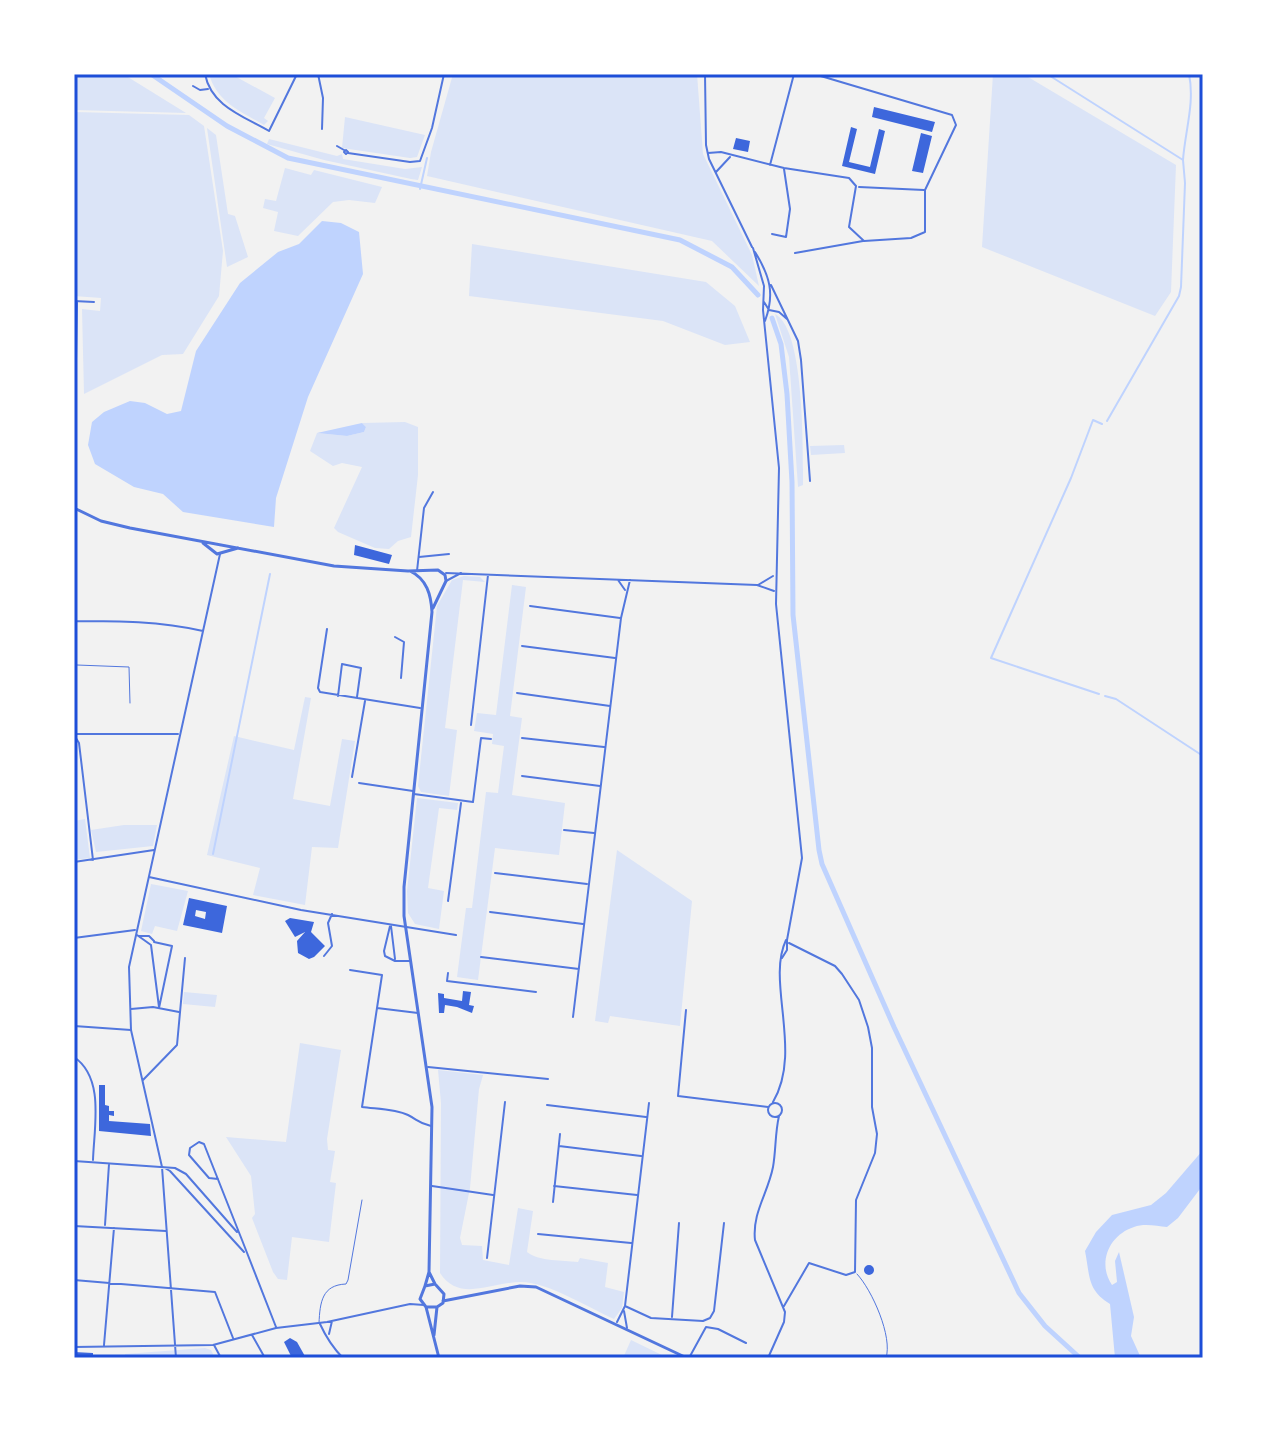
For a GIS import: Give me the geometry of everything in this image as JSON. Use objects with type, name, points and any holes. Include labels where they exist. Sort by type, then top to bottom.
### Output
[{"type":"street","points":[[205,74],[209,88],[220,103],[269,131],[297,74]]},
{"type":"street","points":[[318,74],[323,98],[322,129]]},
{"type":"street","points":[[337,146],[346,152],[420,161],[432,128],[444,74]]},
{"type":"street","points":[[705,74],[708,153],[798,341],[810,481]]},
{"type":"street","points":[[770,165],[794,74]]},
{"type":"street","points":[[795,253],[864,241],[911,238],[925,232],[925,190],[956,125],[952,115],[814,74]]},
{"type":"street","points":[[193,86],[200,90],[209,88]]},
{"type":"street","points":[[708,153],[721,152],[784,168],[849,178],[856,186],[925,190]]},
{"type":"street","points":[[716,172],[731,156]]},
{"type":"street","points":[[772,234],[786,237],[790,209],[784,168]]},
{"type":"street","points":[[856,186],[849,227],[864,241]]},
{"type":"street","points":[[753,248],[764,286],[779,468],[775,591],[802,845],[801,869],[787,950],[782,958],[787,1036],[781,1090],[768,1107]]},
{"type":"street","points":[[765,321],[772,297],[770,282]]},
{"type":"street","points":[[764,301],[768,295],[772,297]]},
{"type":"street","points":[[764,301],[769,310],[779,312],[788,320]]},
{"type":"street","points":[[74,473],[75,302],[94,302]]},
{"type":"street","points":[[417,571],[424,508],[433,492]]},
{"type":"street","points":[[74,508],[111,524],[334,566],[436,570],[443,574],[757,585],[775,591]]},
{"type":"street","points":[[199,541],[218,553],[238,548]]},
{"type":"street","points":[[218,553],[214,546],[219,544]]},
{"type":"street","points":[[176,1358],[162,1167],[131,1030],[129,967],[218,553],[224,548],[219,544]]},
{"type":"street","points":[[418,557],[449,554]]},
{"type":"street","points":[[410,571],[424,581],[429,590],[432,612],[404,887],[404,916],[427,1067],[432,1126],[429,1272],[420,1297],[410,1304]]},
{"type":"street","points":[[424,581],[428,572]]},
{"type":"street","points":[[432,612],[446,581],[462,573]]},
{"type":"street","points":[[443,574],[446,581]]},
{"type":"street","points":[[471,725],[488,574]]},
{"type":"street","points":[[757,585],[775,575]]},
{"type":"street","points":[[618,580],[625,591]]},
{"type":"street","points":[[573,1017],[621,618],[630,580]]},
{"type":"street","points":[[429,590],[440,591]]},
{"type":"street","points":[[74,601],[74,689]]},
{"type":"street","points":[[530,606],[621,618]]},
{"type":"street","points":[[74,621],[168,623],[203,631]]},
{"type":"street","points":[[327,629],[318,688],[320,692],[422,708]]},
{"type":"street","points":[[395,637],[404,642],[401,678]]},
{"type":"street","points":[[522,646],[616,658]]},
{"type":"street","points":[[338,696],[342,664],[361,668],[356,699]]},
{"type":"street","points":[[517,693],[610,706]]},
{"type":"street","points":[[352,777],[365,700]]},
{"type":"street","points":[[74,735],[180,734]]},
{"type":"street","points":[[74,735],[79,743],[93,860]]},
{"type":"street","points":[[359,783],[473,802],[481,738],[491,739]]},
{"type":"street","points":[[522,738],[605,747]]},
{"type":"street","points":[[522,776],[601,786]]},
{"type":"street","points":[[448,901],[461,801]]},
{"type":"street","points":[[564,830],[595,833]]},
{"type":"street","points":[[74,862],[155,850]]},
{"type":"street","points":[[495,873],[588,884]]},
{"type":"street","points":[[148,877],[456,935]]},
{"type":"street","points":[[490,912],[584,924]]},
{"type":"street","points":[[324,956],[332,946],[328,923],[332,914]]},
{"type":"street","points":[[390,924],[395,961]]},
{"type":"street","points":[[390,924],[385,956],[395,961],[412,960]]},
{"type":"street","points":[[137,933],[153,944],[172,946],[159,1008]]},
{"type":"street","points":[[74,938],[137,933],[153,938],[159,1008]]},
{"type":"street","points":[[784,1306],[809,1263],[846,1275],[855,1272],[856,1200],[875,1153],[877,1134],[872,1107],[872,1048],[859,1000],[835,966],[801,951],[787,940]]},
{"type":"street","points":[[481,957],[579,969]]},
{"type":"street","points":[[142,1080],[177,1045],[185,958]]},
{"type":"street","points":[[350,970],[382,975],[362,1107],[400,1113],[416,1123],[432,1126]]},
{"type":"street","points":[[448,973],[447,981],[536,992]]},
{"type":"street","points":[[131,1009],[159,1008],[180,1013]]},
{"type":"street","points":[[376,1008],[419,1013]]},
{"type":"street","points":[[686,1010],[678,1096],[768,1107]]},
{"type":"street","points":[[74,1026],[131,1030]]},
{"type":"street","points":[[74,1057],[94,1084],[93,1162]]},
{"type":"street","points":[[427,1067],[548,1079]]},
{"type":"street","points":[[487,1258],[505,1102]]},
{"type":"street","points":[[768,1358],[784,1322],[784,1306],[755,1240],[754,1230],[755,1217],[773,1169],[782,1107],[773,1102]]},
{"type":"street","points":[[628,1329],[624,1308],[649,1103]]},
{"type":"street","points":[[547,1105],[647,1117]]},
{"type":"street","points":[[768,1107],[771,1116],[779,1116]]},
{"type":"street","points":[[553,1202],[560,1134]]},
{"type":"street","points":[[218,1179],[209,1178],[189,1155],[190,1148],[203,1143],[218,1179],[248,1255],[276,1328]]},
{"type":"street","points":[[559,1146],[642,1156]]},
{"type":"street","points":[[74,1161],[175,1168],[186,1174],[240,1235]]},
{"type":"street","points":[[105,1228],[109,1163]]},
{"type":"street","points":[[162,1167],[170,1171],[248,1255]]},
{"type":"street","points":[[431,1186],[493,1195]]},
{"type":"street","points":[[554,1186],[638,1195]]},
{"type":"street","points":[[671,1318],[679,1223]]},
{"type":"street","points":[[624,1308],[645,1316],[703,1321],[710,1318],[714,1311],[724,1223]]},
{"type":"street","points":[[74,1226],[167,1232]]},
{"type":"street","points":[[104,1346],[114,1228]]},
{"type":"street","points":[[538,1234],[632,1243]]},
{"type":"street","points":[[429,1272],[443,1292],[457,1296]]},
{"type":"street","points":[[74,1280],[215,1292],[234,1339]]},
{"type":"street","points":[[425,1286],[435,1284]]},
{"type":"street","points":[[435,1343],[434,1318],[437,1307],[443,1301],[520,1286],[536,1287],[688,1358],[706,1327],[718,1329],[746,1343]]},
{"type":"street","points":[[443,1292],[443,1301]]},
{"type":"street","points":[[420,1297],[439,1358]]},
{"type":"street","points":[[74,1347],[213,1345],[276,1328],[332,1321],[410,1304],[437,1307]]},
{"type":"street","points":[[616,1324],[624,1308]]},
{"type":"street","points":[[332,1321],[329,1343],[343,1358]]},
{"type":"street","points":[[319,1323],[328,1335]]},
{"type":"street","points":[[252,1334],[265,1358]]},
{"type":"street","points":[[213,1345],[221,1358]]},
{"type":"lane","points":[[74,665],[129,667],[130,703]]},
{"type":"lane","points":[[319,1323],[326,1292],[335,1284],[346,1284],[348,1280],[362,1200]]},
{"type":"lane","points":[[855,1272],[863,1280],[881,1317],[882,1329],[888,1340],[886,1358]]},
{"type":"shaded area","points":[[74,74],[123,74],[186,113],[74,110]]},
{"type":"shaded area","points":[[209,74],[231,74],[275,98],[264,118],[268,121],[264,125],[230,105],[218,92]]},
{"type":"shaded area","points":[[453,74],[697,74],[703,154],[752,255],[759,286],[712,241],[427,176]]},
{"type":"shaded area","points":[[993,74],[1023,74],[1176,165],[1171,292],[1155,316],[982,247]]},
{"type":"shaded area","points":[[74,112],[189,115],[204,126],[223,251],[219,296],[183,354],[162,355],[84,394],[82,309],[100,311],[101,298],[74,296]]},
{"type":"shaded area","points":[[345,117],[425,135],[417,157],[342,148]]},
{"type":"shaded area","points":[[207,128],[216,135],[228,214],[235,216],[248,257],[227,267]]},
{"type":"shaded area","points":[[269,139],[337,156],[342,154],[343,159],[405,169],[422,167],[418,180],[411,179],[267,144]]},
{"type":"shaded area","points":[[285,168],[311,175],[314,170],[382,187],[375,203],[333,202],[298,236],[274,231],[278,212],[263,208],[265,199],[276,201]]},
{"type":"shaded area","points":[[472,244],[706,282],[735,306],[750,342],[725,345],[663,321],[469,296]]},
{"type":"shaded area","points":[[775,314],[785,324],[797,366],[803,469],[803,485],[798,487],[789,357]]},
{"type":"shaded area","points":[[405,422],[418,427],[418,475],[411,537],[398,541],[389,549],[375,548],[334,528],[362,467],[342,463],[333,466],[310,451],[317,433],[347,436],[364,432],[366,427],[362,423]]},
{"type":"shaded area","points":[[844,445],[845,453],[811,455],[810,446]]},
{"type":"shaded area","points":[[464,576],[480,577],[485,582],[463,580],[445,728],[457,730],[449,796],[421,792],[418,786],[437,606],[452,580]]},
{"type":"shaded area","points":[[512,585],[526,587],[510,716],[522,718],[512,795],[565,803],[559,855],[495,848],[478,980],[457,977],[466,908],[472,908],[486,792],[498,793],[504,746],[492,744],[493,734],[474,731],[477,713],[496,715]]},
{"type":"shaded area","points":[[305,697],[311,698],[293,799],[330,806],[342,739],[355,741],[338,848],[312,847],[305,905],[253,895],[260,868],[207,855],[234,736],[294,750]]},
{"type":"shaded area","points":[[417,798],[458,803],[457,810],[439,808],[428,888],[444,891],[439,929],[415,924],[408,913],[407,891]]},
{"type":"shaded area","points":[[85,819],[90,858],[74,860],[74,821]]},
{"type":"shaded area","points":[[124,825],[157,825],[153,846],[96,852],[91,830]]},
{"type":"shaded area","points":[[617,850],[692,901],[680,1026],[610,1016],[608,1023],[595,1021]]},
{"type":"shaded area","points":[[151,884],[188,891],[177,931],[155,926],[152,934],[141,931]]},
{"type":"shaded area","points":[[184,992],[217,995],[215,1007],[183,1004]]},
{"type":"shaded area","points":[[300,1043],[341,1050],[327,1139],[328,1150],[335,1151],[330,1182],[336,1183],[329,1242],[292,1237],[287,1280],[278,1279],[273,1272],[252,1218],[255,1214],[251,1176],[226,1137],[286,1142]]},
{"type":"shaded area","points":[[438,1070],[483,1075],[470,1188],[460,1238],[462,1245],[482,1246],[483,1260],[509,1265],[518,1208],[533,1211],[527,1252],[551,1260],[578,1262],[580,1258],[608,1263],[605,1287],[624,1292],[622,1308],[614,1319],[532,1283],[466,1289],[448,1282],[440,1273],[441,1103]]},
{"type":"shaded area","points":[[631,1340],[668,1358],[623,1358]]},
{"type":"shaded area","points":[[211,1350],[215,1358],[125,1358],[125,1354]]},
{"type":"water","points":[[322,221],[341,223],[359,232],[363,274],[308,397],[276,498],[274,527],[183,512],[163,494],[134,487],[95,464],[88,445],[92,422],[104,412],[130,401],[145,403],[167,414],[181,411],[196,351],[240,283],[278,252],[299,244]]},
{"type":"water","points":[[362,423],[366,427],[364,432],[347,436],[317,433]]},
{"type":"water","points":[[1203,1150],[1203,1185],[1178,1218],[1167,1227],[1142,1225],[1125,1231],[1108,1251],[1106,1268],[1112,1285],[1117,1282],[1115,1261],[1119,1252],[1134,1317],[1131,1336],[1141,1358],[1115,1358],[1110,1304],[1093,1288],[1085,1251],[1096,1232],[1112,1215],[1151,1205],[1166,1193]]},
{"type":"building","points":[[874,107],[935,122],[932,132],[872,117]]},
{"type":"building","points":[[851,127],[857,129],[849,162],[870,167],[879,129],[885,131],[875,174],[842,166]]},
{"type":"building","points":[[921,133],[932,136],[923,173],[912,171]]},
{"type":"building","points":[[736,138],[750,141],[748,152],[733,149]]},
{"type":"building","points":[[355,545],[392,555],[389,564],[354,555]]},
{"type":"building","points":[[189,898],[227,906],[222,933],[183,925]],"holes":[[[196,910],[206,912],[205,919],[195,916]]]},
{"type":"building","points":[[290,918],[314,922],[311,932],[325,946],[314,957],[309,959],[298,953],[297,941],[305,932],[295,937],[285,921]]},
{"type":"building","points":[[463,991],[471,992],[469,1005],[474,1006],[472,1013],[445,1005],[444,1013],[439,1013],[438,993],[444,994],[444,998],[462,1001]]},
{"type":"building","points":[[99,1085],[105,1085],[105,1105],[109,1106],[109,1111],[114,1111],[114,1116],[109,1115],[109,1121],[150,1124],[151,1136],[99,1131]]},
{"type":"building","points":[[869,1265],[874,1270],[869,1275],[864,1270]]},
{"type":"building","points":[[290,1338],[297,1342],[306,1358],[292,1358],[284,1342]]},
{"type":"building","points":[[74,1352],[93,1353],[93,1358],[74,1358]]},
{"type":"waterway","points":[[151,74],[227,126],[288,158],[680,240],[732,267],[758,295]]},
{"type":"waterway","points":[[1047,74],[1183,160],[1190,106],[1189,74]]},
{"type":"waterway","points":[[420,189],[427,158]]},
{"type":"waterway","points":[[1107,421],[1179,296],[1185,183],[1183,160]]},
{"type":"waterway","points":[[772,318],[781,344],[787,394],[792,482],[793,615],[822,864],[894,1027],[1019,1293],[1045,1326],[1080,1358]]},
{"type":"waterway","points":[[1099,694],[991,658],[1071,478],[1093,420],[1102,424]]},
{"type":"waterway","points":[[213,854],[270,574]]},
{"type":"waterway","points":[[1105,696],[1116,699],[1203,756]]}]
